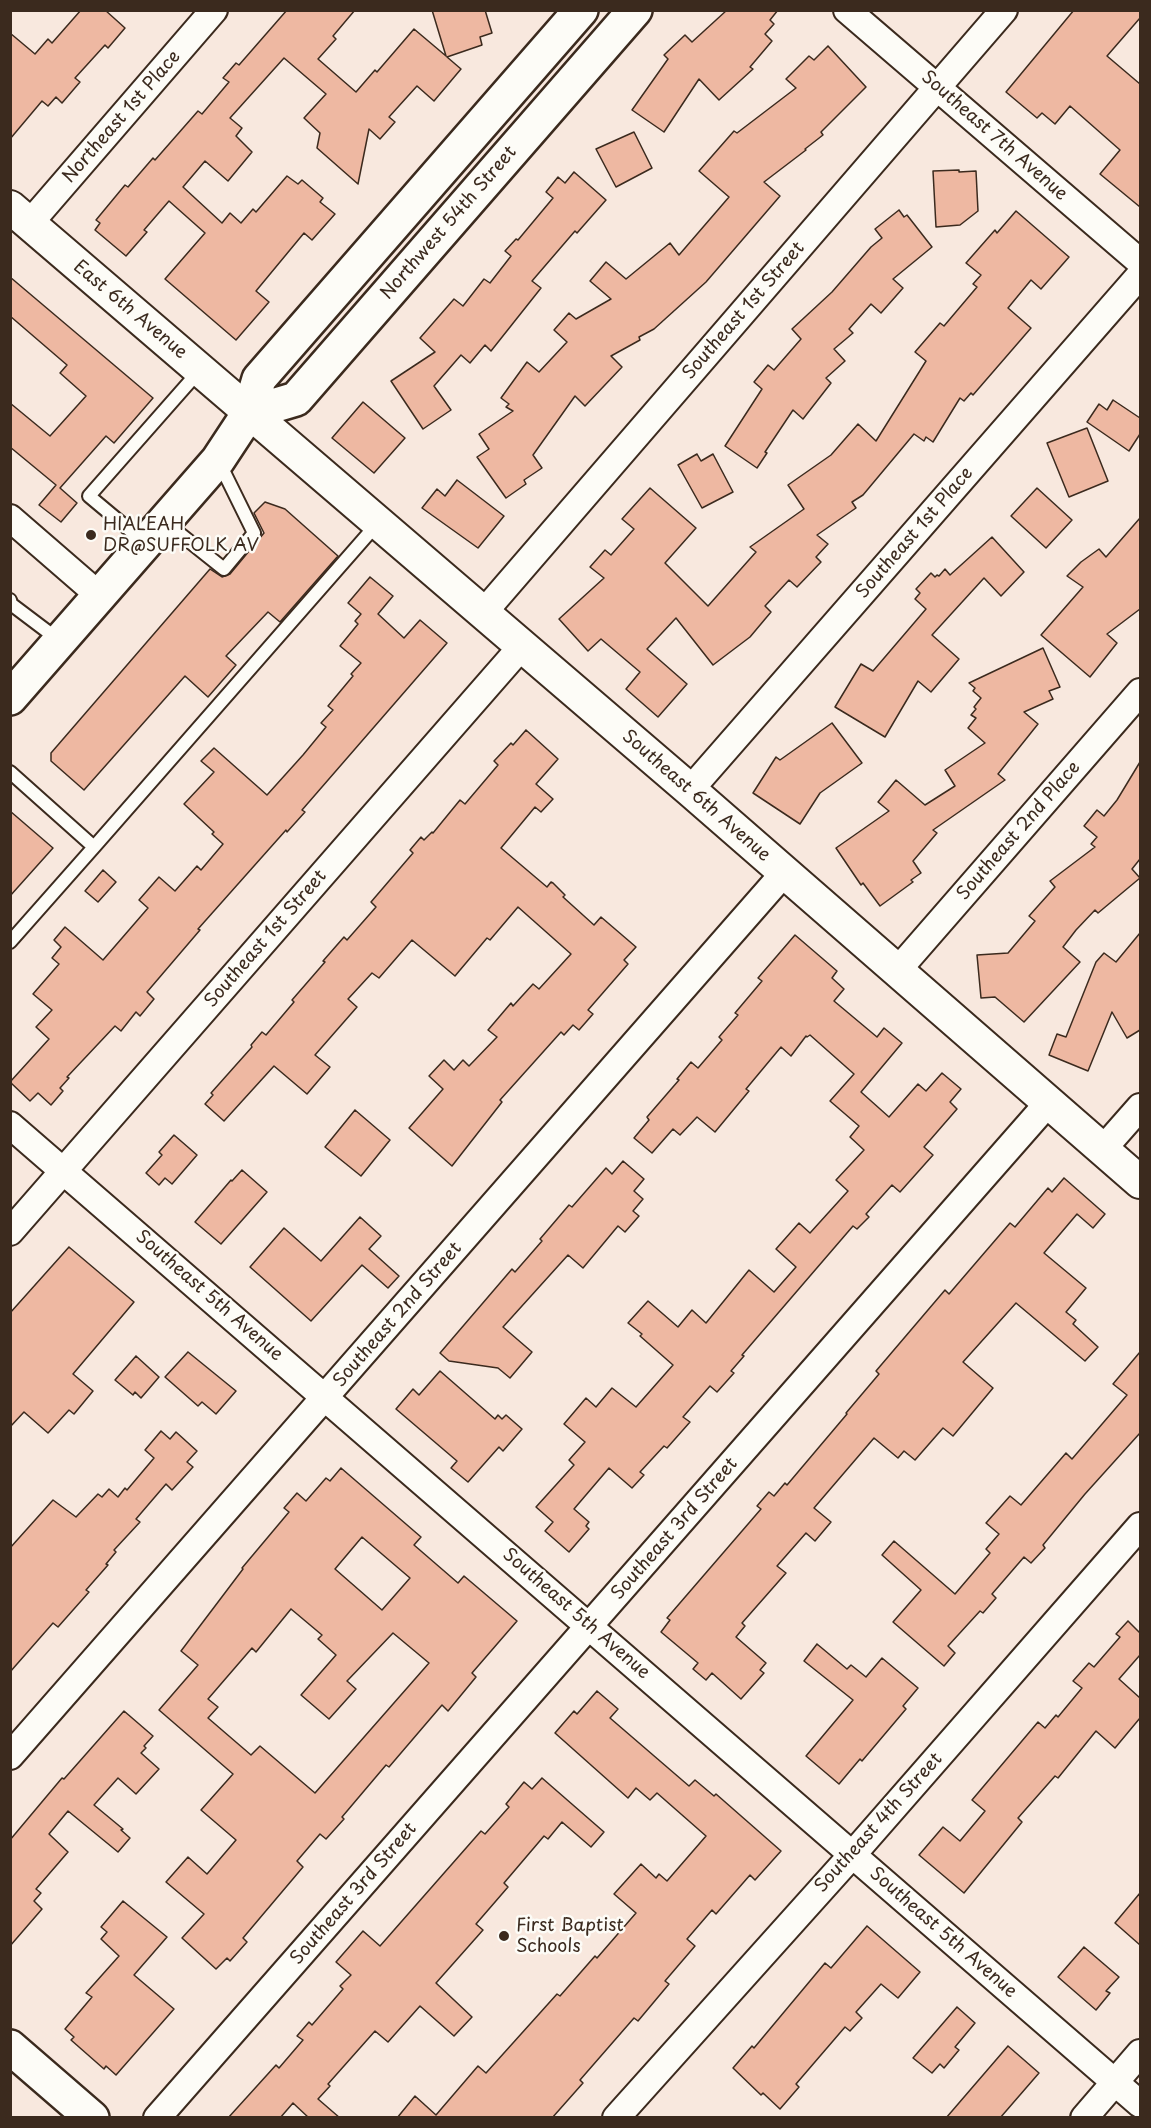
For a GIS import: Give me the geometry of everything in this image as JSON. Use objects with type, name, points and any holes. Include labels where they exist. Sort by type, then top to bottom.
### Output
[{"type":"main road","points":[[10,698],[218,460],[249,413],[259,379],[581,10]]},
{"type":"main road","points":[[541,118],[558,77],[615,10]]},
{"type":"main road","name":"Northwest 54th Street","points":[[249,413],[296,399],[635,10]]},
{"type":"main road","points":[[10,2047],[92,2118]]},
{"type":"street","name":"Northeast 1st Place","points":[[20,215],[214,10]]},
{"type":"street","name":"Southeast 7th Avenue","points":[[847,10],[1140,262]]},
{"type":"street","name":"Southeast 1st Street","points":[[484,612],[1004,10]]},
{"type":"street","name":"East 6th Avenue","points":[[20,215],[249,413]]},
{"type":"street","name":"Southeast 1st Place","points":[[690,790],[1140,275]]},
{"type":"street","name":"Southeast 6th Avenue","points":[[249,413],[484,612],[1140,1182]]},
{"type":"street","points":[[10,518],[100,596]]},
{"type":"street","name":"Southeast 1st Street","points":[[10,1232],[522,646]]},
{"type":"street","name":"Southeast 2nd Place","points":[[897,971],[1140,692]]},
{"type":"street","name":"Southeast 2nd Street","points":[[10,1756],[784,873]]},
{"type":"street","name":"Southeast 3rd Street","points":[[157,2118],[1048,1102]]},
{"type":"street","points":[[1103,1149],[1140,1107]]},
{"type":"street","name":"Southeast 5th Avenue","points":[[10,1125],[1140,2104]]},
{"type":"street","name":"Southeast 4th Street","points":[[616,2118],[1140,1526]]},
{"type":"street","points":[[1084,2118],[1140,2053]]},
{"type":"lane","points":[[200,370],[89,496],[224,569],[254,533],[218,460]]},
{"type":"lane","points":[[10,942],[378,522]]},
{"type":"lane","points":[[10,600],[11,604],[60,641]]},
{"type":"lane","points":[[10,772],[94,847]]},
{"type":"building","points":[[81,10],[105,10],[125,28],[108,48],[105,45],[75,78],[80,82],[62,103],[56,97],[48,106],[42,101],[10,139],[10,33],[35,54],[48,39],[52,43]]},
{"type":"building","points":[[287,10],[355,10],[333,36],[336,39],[318,59],[356,92],[375,70],[377,72],[414,29],[446,56],[432,10],[485,10],[492,33],[480,37],[482,45],[447,57],[461,69],[434,101],[417,86],[389,117],[395,122],[380,139],[369,129],[358,184],[317,148],[320,133],[304,118],[326,94],[284,58],[230,118],[242,128],[236,136],[252,152],[228,181],[205,161],[183,187],[222,223],[230,213],[241,223],[253,209],[256,212],[287,176],[298,184],[302,180],[323,198],[320,202],[335,214],[312,240],[304,233],[256,291],[269,302],[236,340],[165,279],[205,233],[169,201],[144,230],[147,232],[126,256],[95,230],[100,223],[96,220],[125,185],[128,187],[153,158],[155,160],[198,111],[202,114],[229,82],[223,78],[236,63],[239,65]]},
{"type":"building","points":[[727,10],[778,10],[770,20],[774,24],[765,34],[772,41],[750,67],[753,69],[719,100],[699,79],[664,132],[632,110],[668,59],[664,55],[685,35],[692,42]]},
{"type":"building","points":[[1074,10],[1140,10],[1140,18],[1107,56],[1140,84],[1140,207],[1100,174],[1120,150],[1070,106],[1055,124],[1042,113],[1037,118],[1006,92]]},
{"type":"building","points":[[828,46],[866,87],[821,132],[823,135],[764,182],[780,196],[706,282],[654,329],[639,337],[640,340],[611,356],[622,367],[585,406],[575,396],[533,455],[542,468],[524,480],[526,484],[506,498],[477,457],[489,449],[479,434],[513,411],[506,407],[509,404],[501,398],[527,362],[539,372],[567,342],[554,330],[569,313],[576,319],[611,299],[590,281],[606,262],[626,279],[670,243],[679,255],[729,197],[699,171],[734,131],[737,133],[796,88],[786,79],[809,56],[814,60]]},
{"type":"building","points":[[634,132],[652,168],[616,187],[596,149]]},
{"type":"building","points":[[959,170],[959,172],[976,171],[978,211],[960,225],[936,227],[933,171]]},
{"type":"building","points":[[574,172],[606,200],[577,233],[575,231],[532,281],[541,288],[491,351],[485,345],[470,363],[461,355],[434,386],[451,410],[423,429],[391,381],[435,352],[420,338],[454,299],[463,306],[484,279],[490,283],[511,256],[505,251],[516,239],[518,240],[553,198],[546,192],[558,177],[565,183]]},
{"type":"building","points":[[899,210],[904,217],[907,215],[932,247],[893,279],[903,288],[881,313],[871,304],[849,329],[853,333],[834,349],[845,361],[826,378],[831,383],[803,419],[793,410],[757,468],[725,446],[762,389],[754,382],[768,365],[774,370],[801,339],[792,329],[832,292],[871,247],[882,238],[875,229]]},
{"type":"building","points":[[1016,211],[1069,257],[1041,289],[1031,280],[1008,308],[1031,328],[973,395],[971,393],[964,401],[960,398],[933,442],[926,437],[924,441],[914,434],[863,495],[852,502],[856,508],[817,535],[828,544],[816,557],[821,562],[797,587],[789,580],[765,606],[771,612],[750,637],[713,665],[676,618],[647,649],[687,684],[658,717],[626,689],[640,672],[601,639],[588,651],[559,619],[604,578],[590,567],[605,550],[611,555],[634,529],[622,519],[650,488],[696,528],[665,563],[708,606],[756,552],[750,547],[804,509],[788,485],[831,455],[858,424],[876,441],[926,361],[915,352],[940,323],[944,326],[977,287],[973,284],[981,275],[966,263],[995,230],[997,233]]},
{"type":"building","points":[[10,277],[153,398],[114,443],[106,436],[60,488],[77,503],[61,522],[39,505],[56,485],[10,447],[10,403],[50,436],[86,396],[60,373],[67,365],[10,316]]},
{"type":"building","points":[[1113,400],[1140,418],[1140,434],[1129,451],[1087,422],[1099,404],[1107,410]]},
{"type":"building","points":[[363,402],[405,438],[374,473],[332,438]]},
{"type":"building","points":[[1087,428],[1108,481],[1069,497],[1047,443]]},
{"type":"building","points":[[697,454],[701,461],[713,454],[733,492],[702,508],[678,465]]},
{"type":"building","points":[[457,480],[504,516],[478,548],[422,508],[437,489],[445,496]]},
{"type":"building","points":[[1037,488],[1072,520],[1046,548],[1011,516]]},
{"type":"building","points":[[265,502],[285,509],[338,556],[280,622],[268,612],[226,656],[236,665],[208,697],[185,676],[84,790],[51,761],[51,753],[210,569],[222,577],[230,574],[264,533],[254,513]]},
{"type":"building","points":[[1140,518],[1140,609],[1107,634],[1117,643],[1090,677],[1041,635],[1083,587],[1067,576],[1099,549],[1106,557]]},
{"type":"building","points":[[992,537],[1024,572],[1001,596],[984,578],[932,635],[959,659],[931,692],[918,681],[885,737],[835,707],[861,664],[873,671],[926,609],[915,599],[920,593],[916,589],[931,573],[935,577],[939,576],[945,569],[950,575]]},
{"type":"building","points":[[370,577],[393,596],[378,614],[404,638],[420,620],[447,643],[302,810],[305,812],[287,832],[286,830],[198,929],[200,930],[147,992],[154,999],[140,1016],[136,1012],[121,1031],[115,1026],[67,1077],[69,1078],[60,1088],[63,1091],[51,1105],[38,1093],[30,1101],[10,1082],[49,1039],[36,1027],[52,1010],[33,994],[59,964],[52,958],[61,947],[54,940],[65,927],[103,960],[148,908],[139,900],[159,877],[175,891],[197,866],[201,870],[223,844],[212,834],[214,832],[184,804],[214,772],[201,761],[214,748],[267,795],[303,755],[326,727],[321,723],[333,710],[328,706],[361,663],[340,646],[358,624],[355,621],[361,614],[348,603]]},
{"type":"building","points":[[1043,648],[1060,687],[1049,691],[1053,699],[1024,712],[1038,724],[998,774],[1005,780],[933,830],[937,833],[913,861],[921,873],[911,880],[913,882],[880,906],[863,883],[861,885],[836,848],[889,811],[878,802],[896,780],[925,805],[955,786],[945,770],[985,743],[968,728],[976,718],[971,715],[981,698],[973,691],[975,688],[969,683]]},
{"type":"building","points":[[832,723],[862,763],[820,793],[800,824],[753,793],[776,757],[780,760]]},
{"type":"building","points":[[526,730],[558,759],[536,784],[553,799],[541,812],[535,807],[501,848],[547,887],[551,882],[553,883],[565,895],[563,897],[594,925],[601,917],[636,947],[624,960],[628,964],[588,1010],[593,1014],[579,1030],[573,1025],[564,1035],[561,1032],[500,1100],[502,1102],[452,1166],[409,1128],[443,1089],[429,1076],[444,1060],[454,1070],[463,1060],[469,1066],[497,1037],[488,1030],[511,1003],[513,1006],[533,984],[539,989],[571,954],[518,907],[490,940],[487,938],[455,976],[412,940],[379,978],[372,973],[348,999],[357,1007],[315,1055],[330,1067],[307,1094],[274,1066],[224,1121],[205,1104],[213,1095],[211,1093],[252,1047],[251,1045],[262,1032],[266,1035],[344,937],[347,940],[376,907],[371,902],[413,853],[410,850],[421,837],[424,840],[433,833],[460,800],[465,804],[498,765],[494,761]]},
{"type":"building","points":[[1140,762],[1140,859],[1132,869],[1140,878],[1098,913],[1095,910],[1076,930],[1063,947],[1080,962],[1024,1022],[995,997],[981,998],[977,955],[1008,953],[1035,921],[1029,916],[1055,887],[1050,881],[1095,847],[1091,844],[1097,837],[1084,826],[1097,810],[1104,816],[1117,800]]},
{"type":"building","points":[[10,811],[53,848],[10,896]]},
{"type":"building","points":[[103,870],[116,882],[98,902],[85,891]]},
{"type":"building","points":[[1140,933],[1140,1030],[1127,1038],[1112,1012],[1088,1071],[1049,1055],[1057,1034],[1066,1037],[1096,962],[1104,953],[1116,962]]},
{"type":"building","points":[[795,935],[837,971],[832,978],[844,989],[834,1001],[877,1037],[884,1028],[902,1043],[861,1092],[889,1117],[918,1084],[926,1091],[942,1073],[961,1089],[950,1102],[957,1109],[924,1147],[933,1155],[900,1192],[892,1185],[866,1214],[869,1217],[857,1229],[853,1226],[742,1355],[744,1356],[731,1371],[734,1373],[717,1392],[710,1386],[683,1417],[690,1422],[667,1448],[664,1446],[640,1472],[644,1475],[632,1488],[609,1468],[574,1509],[589,1522],[586,1526],[589,1529],[569,1552],[545,1531],[553,1522],[536,1507],[574,1465],[569,1460],[585,1442],[564,1424],[586,1398],[596,1407],[612,1388],[636,1407],[673,1365],[628,1323],[648,1301],[678,1327],[692,1310],[706,1323],[749,1270],[774,1292],[796,1267],[776,1249],[799,1223],[810,1233],[848,1191],[836,1180],[864,1150],[850,1137],[859,1126],[830,1101],[854,1074],[810,1035],[806,1036],[791,1056],[781,1047],[746,1089],[749,1091],[715,1132],[697,1117],[680,1135],[673,1129],[652,1153],[634,1138],[649,1120],[647,1117],[679,1080],[677,1079],[691,1062],[698,1068],[722,1040],[719,1037],[738,1015],[735,1013],[762,981],[758,978]]},
{"type":"building","points":[[355,1110],[390,1140],[361,1176],[325,1147]]},
{"type":"building","points":[[174,1135],[197,1155],[172,1184],[165,1178],[159,1185],[146,1173],[162,1155],[159,1152]]},
{"type":"building","points":[[623,1161],[644,1179],[634,1191],[643,1199],[633,1211],[639,1216],[625,1232],[618,1226],[583,1268],[568,1255],[503,1327],[532,1352],[510,1378],[498,1368],[449,1361],[440,1353],[512,1269],[515,1272],[569,1205],[572,1207],[606,1168],[612,1174]]},
{"type":"building","points":[[242,1170],[267,1192],[221,1244],[195,1222]]},
{"type":"building","points":[[1064,1178],[1105,1214],[1093,1228],[1077,1214],[1044,1253],[1086,1288],[1066,1312],[1076,1320],[1073,1324],[1098,1347],[1085,1361],[1016,1303],[963,1362],[993,1388],[953,1436],[943,1428],[915,1460],[904,1451],[898,1458],[874,1438],[814,1508],[831,1522],[815,1541],[806,1533],[777,1566],[786,1573],[742,1623],[745,1626],[736,1637],[766,1663],[760,1670],[764,1673],[741,1699],[712,1673],[706,1680],[693,1669],[698,1663],[661,1632],[670,1620],[667,1618],[761,1509],[757,1506],[769,1492],[774,1496],[785,1483],[787,1485],[879,1374],[876,1371],[945,1290],[949,1294],[1010,1223],[1015,1227],[1048,1188],[1052,1192]]},
{"type":"building","points":[[360,1217],[381,1236],[369,1249],[399,1276],[388,1288],[362,1265],[311,1321],[250,1267],[284,1228],[321,1261]]},
{"type":"building","points":[[69,1247],[134,1302],[73,1374],[93,1391],[74,1414],[69,1410],[48,1433],[24,1412],[10,1427],[10,1313]]},
{"type":"building","points":[[188,1352],[236,1391],[216,1414],[202,1402],[198,1406],[165,1377]]},
{"type":"building","points":[[1140,1352],[1140,1433],[1085,1494],[1043,1545],[1045,1548],[1031,1563],[1024,1557],[992,1594],[996,1598],[983,1613],[980,1611],[948,1646],[955,1653],[944,1666],[893,1622],[921,1590],[882,1555],[894,1541],[955,1594],[990,1553],[986,1549],[999,1534],[986,1523],[1010,1496],[1021,1505],[1066,1453],[1072,1459],[1127,1395],[1113,1384]]},
{"type":"building","points":[[136,1356],[159,1377],[141,1398],[135,1392],[133,1395],[115,1380]]},
{"type":"building","points":[[440,1371],[495,1419],[498,1415],[502,1419],[506,1415],[522,1429],[503,1451],[499,1447],[468,1482],[451,1468],[457,1461],[396,1409],[413,1389],[419,1395]]},
{"type":"building","points":[[161,1431],[170,1439],[176,1432],[197,1451],[187,1462],[193,1467],[172,1490],[166,1484],[136,1519],[140,1522],[114,1550],[116,1552],[106,1564],[108,1565],[86,1590],[89,1592],[58,1627],[53,1623],[10,1672],[10,1548],[53,1500],[76,1517],[98,1494],[102,1497],[109,1489],[118,1497],[125,1488],[127,1490],[154,1458],[145,1450]]},
{"type":"building","points":[[341,1468],[421,1537],[414,1545],[458,1583],[464,1576],[517,1621],[472,1673],[476,1677],[448,1711],[442,1705],[389,1767],[386,1765],[326,1839],[320,1834],[297,1861],[303,1867],[243,1938],[247,1942],[230,1961],[227,1958],[216,1969],[182,1938],[204,1914],[166,1882],[188,1857],[207,1874],[236,1840],[201,1810],[233,1774],[159,1710],[198,1665],[181,1651],[242,1568],[289,1512],[284,1508],[297,1493],[306,1501],[326,1478],[330,1481]],"holes":[[[362,1537],[410,1578],[382,1610],[335,1569]],[[291,1609],[322,1635],[318,1639],[336,1655],[301,1695],[329,1719],[356,1689],[347,1681],[393,1633],[429,1663],[315,1793],[260,1746],[251,1755],[208,1718],[218,1707],[208,1699],[252,1648],[256,1652]]]},
{"type":"building","points":[[1128,1621],[1140,1633],[1140,1655],[1119,1679],[1140,1698],[1140,1718],[1115,1748],[1096,1731],[1058,1778],[1055,1776],[1018,1818],[1022,1822],[964,1893],[919,1855],[943,1827],[960,1841],[985,1811],[972,1800],[1038,1722],[1045,1728],[1056,1715],[1058,1717],[1082,1688],[1073,1681],[1089,1663],[1094,1667],[1120,1637],[1116,1634]]},
{"type":"building","points":[[817,1644],[847,1669],[851,1665],[866,1677],[882,1658],[918,1688],[903,1706],[906,1709],[862,1761],[860,1759],[839,1784],[806,1756],[853,1700],[804,1661]]},
{"type":"building","points":[[597,1691],[618,1709],[610,1718],[689,1786],[695,1780],[714,1796],[716,1794],[781,1851],[755,1880],[750,1875],[716,1914],[712,1910],[687,1939],[695,1946],[665,1981],[669,1984],[638,2021],[634,2018],[580,2080],[583,2083],[552,2118],[397,2118],[415,2096],[436,2115],[478,2066],[486,2073],[557,1994],[560,1996],[595,1956],[597,1958],[636,1913],[614,1894],[641,1864],[656,1878],[659,1874],[667,1881],[706,1836],[657,1793],[650,1800],[636,1788],[628,1798],[555,1733],[574,1711],[577,1714]]},
{"type":"building","points":[[124,1711],[153,1736],[141,1753],[159,1769],[136,1794],[118,1778],[94,1805],[123,1829],[121,1830],[130,1838],[118,1852],[68,1811],[49,1834],[68,1852],[36,1889],[41,1893],[34,1901],[42,1909],[10,1946],[10,1840],[62,1778],[64,1779]]},
{"type":"building","points":[[542,1778],[604,1832],[591,1847],[562,1822],[548,1839],[544,1836],[504,1883],[508,1887],[476,1924],[483,1930],[436,1983],[472,2017],[454,2036],[420,2006],[388,2042],[375,2031],[328,2084],[330,2086],[318,2099],[340,2118],[309,2118],[293,2103],[280,2118],[228,2118],[276,2065],[279,2068],[303,2040],[297,2036],[309,2022],[312,2025],[343,1989],[340,1986],[351,1975],[336,1962],[363,1931],[380,1946],[481,1831],[485,1834],[509,1807],[506,1804],[524,1782],[532,1789]]},
{"type":"building","points":[[1140,1893],[1140,1945],[1115,1923]]},
{"type":"building","points":[[123,1901],[167,1937],[134,1975],[174,2009],[116,2075],[106,2066],[104,2069],[71,2040],[74,2037],[65,2029],[92,1997],[86,1993],[119,1956],[101,1939],[107,1932],[101,1927]]},
{"type":"building","points":[[867,1926],[920,1972],[898,1998],[881,1984],[856,2012],[862,2018],[850,2031],[845,2027],[796,2084],[799,2087],[780,2109],[763,2093],[761,2095],[733,2068],[752,2046],[754,2048],[825,1963],[831,1968]]},
{"type":"building","points":[[1084,1947],[1119,1977],[1106,1991],[1110,1993],[1096,2010],[1058,1977]]},
{"type":"building","points":[[957,2007],[975,2023],[955,2047],[959,2050],[944,2068],[940,2064],[932,2073],[913,2058]]},
{"type":"building","points":[[1008,2046],[1039,2073],[1000,2118],[946,2118]]},
{"type":"place","name":"HIALEAH DR@SUFFOLK AV","points":[[91,535]]},
{"type":"place","name":"First Baptist Schools","points":[[504,1936]]}]
